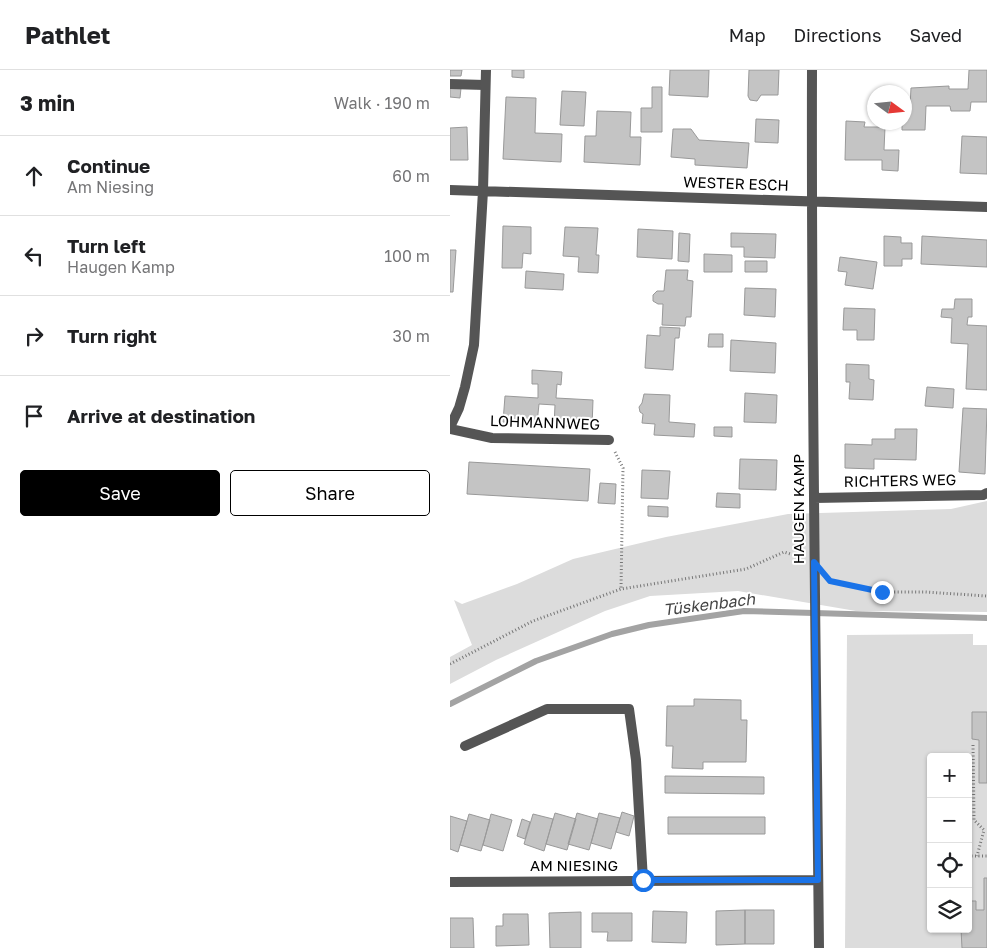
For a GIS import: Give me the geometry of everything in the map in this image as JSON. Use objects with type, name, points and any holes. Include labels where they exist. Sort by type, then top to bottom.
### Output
[{"type":"street","points":[[484,191],[486,70]]},
{"type":"street","name":"HAUGEN KAMP","points":[[812,70],[814,589],[819,948]]},
{"type":"street","points":[[450,84],[485,85]]},
{"type":"street","name":"WESTER ESCH","points":[[450,190],[987,207]]},
{"type":"street","name":"LOHMANNWEG","points":[[484,191],[471,366],[459,408],[450,428],[492,438],[610,440]]},
{"type":"street","name":"RICHTERS WEG","points":[[814,498],[983,495],[987,493]]},
{"type":"street","points":[[465,746],[547,709],[629,709],[636,760],[643,880]]},
{"type":"street","name":"AM NIESING","points":[[450,882],[818,880]]},
{"type":"path","points":[[610,440],[623,468],[621,589]]},
{"type":"path","points":[[450,664],[533,620],[621,589],[746,569],[784,552],[814,562],[830,581],[882,592],[925,592],[987,596]]},
{"type":"path","points":[[973,745],[974,820],[984,830],[978,856]]},
{"type":"path","points":[[972,856],[987,856]]},
{"type":"shaded area","points":[[987,501],[987,612],[856,611],[738,591],[650,596],[605,611],[496,660],[450,684],[450,657],[472,645],[454,600],[462,604],[517,584],[573,559],[666,537],[788,514],[951,509]]},
{"type":"shaded area","points":[[973,634],[973,645],[987,645],[987,948],[845,948],[847,635]]},
{"type":"building","points":[[450,70],[462,70],[461,76],[450,76]]},
{"type":"building","points":[[512,70],[524,70],[524,78],[512,77]]},
{"type":"building","points":[[670,70],[709,70],[708,97],[669,95]]},
{"type":"building","points":[[749,70],[779,70],[778,95],[761,95],[757,101],[750,100],[748,96]]},
{"type":"building","points":[[969,70],[987,70],[987,102],[971,102],[970,111],[951,111],[950,106],[926,106],[925,130],[912,130],[912,88],[949,86],[949,89],[968,89]]},
{"type":"building","points":[[450,87],[461,88],[460,98],[450,97]]},
{"type":"building","points":[[652,87],[662,87],[662,132],[641,132],[641,108],[652,108]]},
{"type":"building","points":[[562,91],[586,92],[584,126],[560,125]]},
{"type":"building","points":[[506,97],[536,98],[535,133],[562,134],[561,162],[503,159]]},
{"type":"building","points":[[597,111],[631,112],[630,137],[641,137],[640,165],[584,162],[585,136],[596,136]]},
{"type":"building","points":[[756,119],[779,120],[778,143],[755,142]]},
{"type":"building","points":[[846,121],[865,122],[864,127],[867,127],[867,130],[885,130],[884,150],[899,150],[898,171],[882,170],[882,160],[845,160]]},
{"type":"building","points":[[467,127],[468,160],[450,160],[450,128]]},
{"type":"building","points":[[673,129],[691,129],[699,140],[749,143],[747,168],[695,165],[695,159],[671,157]]},
{"type":"building","points":[[962,136],[987,137],[987,174],[960,173]]},
{"type":"building","points":[[503,226],[531,227],[531,254],[523,253],[522,268],[502,268]]},
{"type":"building","points":[[565,227],[598,228],[596,255],[599,255],[598,273],[578,272],[579,257],[563,256]]},
{"type":"building","points":[[638,229],[673,231],[672,259],[637,257]]},
{"type":"building","points":[[679,233],[690,234],[689,262],[678,261]]},
{"type":"building","points":[[731,233],[776,234],[775,258],[744,257],[744,247],[731,247]]},
{"type":"building","points":[[884,236],[901,237],[901,243],[912,243],[912,259],[902,259],[902,266],[884,266]]},
{"type":"building","points":[[922,236],[987,240],[987,267],[921,264]]},
{"type":"building","points":[[450,250],[456,250],[453,292],[450,292]]},
{"type":"building","points":[[704,254],[732,255],[732,272],[704,272]]},
{"type":"building","points":[[840,257],[877,262],[873,289],[845,285],[847,272],[838,271]]},
{"type":"building","points":[[745,261],[767,261],[767,272],[745,272]]},
{"type":"building","points":[[666,270],[688,270],[687,280],[693,281],[691,317],[686,317],[685,326],[662,325],[663,304],[653,301],[653,295],[657,291],[664,291]]},
{"type":"building","points":[[526,271],[564,274],[563,290],[525,288]]},
{"type":"building","points":[[745,288],[776,289],[775,317],[744,315]]},
{"type":"building","points":[[955,299],[972,299],[972,317],[968,317],[967,325],[987,326],[987,390],[966,389],[968,344],[951,343],[952,318],[941,317],[942,309],[954,309]]},
{"type":"building","points":[[844,308],[875,309],[874,340],[857,340],[857,330],[843,330]]},
{"type":"building","points":[[660,327],[680,328],[679,338],[675,338],[673,370],[645,368],[647,335],[660,336]]},
{"type":"building","points":[[709,334],[723,334],[723,347],[708,347]]},
{"type":"building","points":[[731,340],[776,343],[775,373],[730,371]]},
{"type":"building","points":[[846,364],[869,365],[869,379],[874,380],[873,400],[849,399],[850,382],[846,382]]},
{"type":"building","points":[[532,370],[562,372],[561,385],[557,384],[556,398],[593,400],[592,427],[554,426],[555,405],[539,404],[537,423],[503,422],[505,396],[538,398],[538,384],[532,384]]},
{"type":"building","points":[[927,387],[954,389],[953,408],[925,406]]},
{"type":"building","points":[[745,393],[777,395],[776,423],[744,422]]},
{"type":"building","points":[[644,394],[670,395],[669,422],[695,424],[694,437],[654,435],[655,424],[642,423],[643,414],[640,412],[639,407]]},
{"type":"building","points":[[963,408],[987,409],[985,474],[959,472]]},
{"type":"building","points":[[714,427],[732,427],[732,437],[714,436]]},
{"type":"building","points":[[895,429],[917,429],[916,460],[874,459],[874,469],[845,468],[845,444],[872,445],[872,439],[895,439]]},
{"type":"building","points":[[740,459],[777,460],[776,490],[739,489]]},
{"type":"building","points":[[469,462],[590,469],[588,501],[467,494]]},
{"type":"building","points":[[642,470],[670,471],[668,499],[641,498]]},
{"type":"building","points":[[600,483],[616,484],[615,504],[598,503]]},
{"type":"building","points":[[717,493],[740,494],[740,508],[716,507]]},
{"type":"building","points":[[648,506],[668,507],[668,517],[648,516]]},
{"type":"building","points":[[694,699],[741,700],[741,720],[747,720],[746,762],[703,762],[703,769],[672,768],[673,746],[666,746],[667,706],[694,706]]},
{"type":"building","points":[[972,712],[987,712],[987,783],[979,783],[979,740],[972,739]]},
{"type":"building","points":[[665,776],[764,777],[764,794],[665,793]]},
{"type":"building","points":[[622,812],[634,816],[629,836],[616,832]]},
{"type":"building","points":[[555,813],[576,819],[567,850],[546,844]]},
{"type":"building","points":[[577,813],[598,819],[589,850],[568,844]]},
{"type":"building","points":[[599,813],[620,818],[611,849],[591,843]]},
{"type":"building","points":[[469,814],[490,820],[481,851],[460,845]]},
{"type":"building","points":[[491,814],[512,820],[503,851],[483,845]]},
{"type":"building","points":[[533,814],[553,819],[544,851],[524,844]]},
{"type":"building","points":[[450,816],[467,821],[458,852],[450,849]]},
{"type":"building","points":[[668,817],[765,817],[765,834],[668,834]]},
{"type":"building","points":[[522,819],[530,822],[525,839],[517,836]]},
{"type":"building","points":[[984,878],[987,878],[987,948],[962,948],[961,933],[972,933],[972,901],[976,901],[976,910],[984,910]]},
{"type":"building","points":[[745,910],[745,944],[716,945],[716,911]]},
{"type":"building","points":[[745,910],[774,910],[774,944],[745,944]]},
{"type":"building","points":[[653,911],[687,912],[686,943],[652,942]]},
{"type":"building","points":[[581,912],[581,948],[550,948],[549,913]]},
{"type":"building","points":[[592,913],[632,913],[632,941],[607,941],[608,932],[592,932]]},
{"type":"building","points":[[503,914],[528,914],[529,945],[496,946],[496,926],[503,926]]},
{"type":"building","points":[[450,918],[473,918],[474,948],[450,948]]},
{"type":"waterway","name":"Tüskenbach","points":[[450,704],[536,661],[612,634],[649,625],[744,611],[987,618]]},
{"type":"route","points":[[643,880],[818,880],[814,562],[830,581],[882,592]]}]
